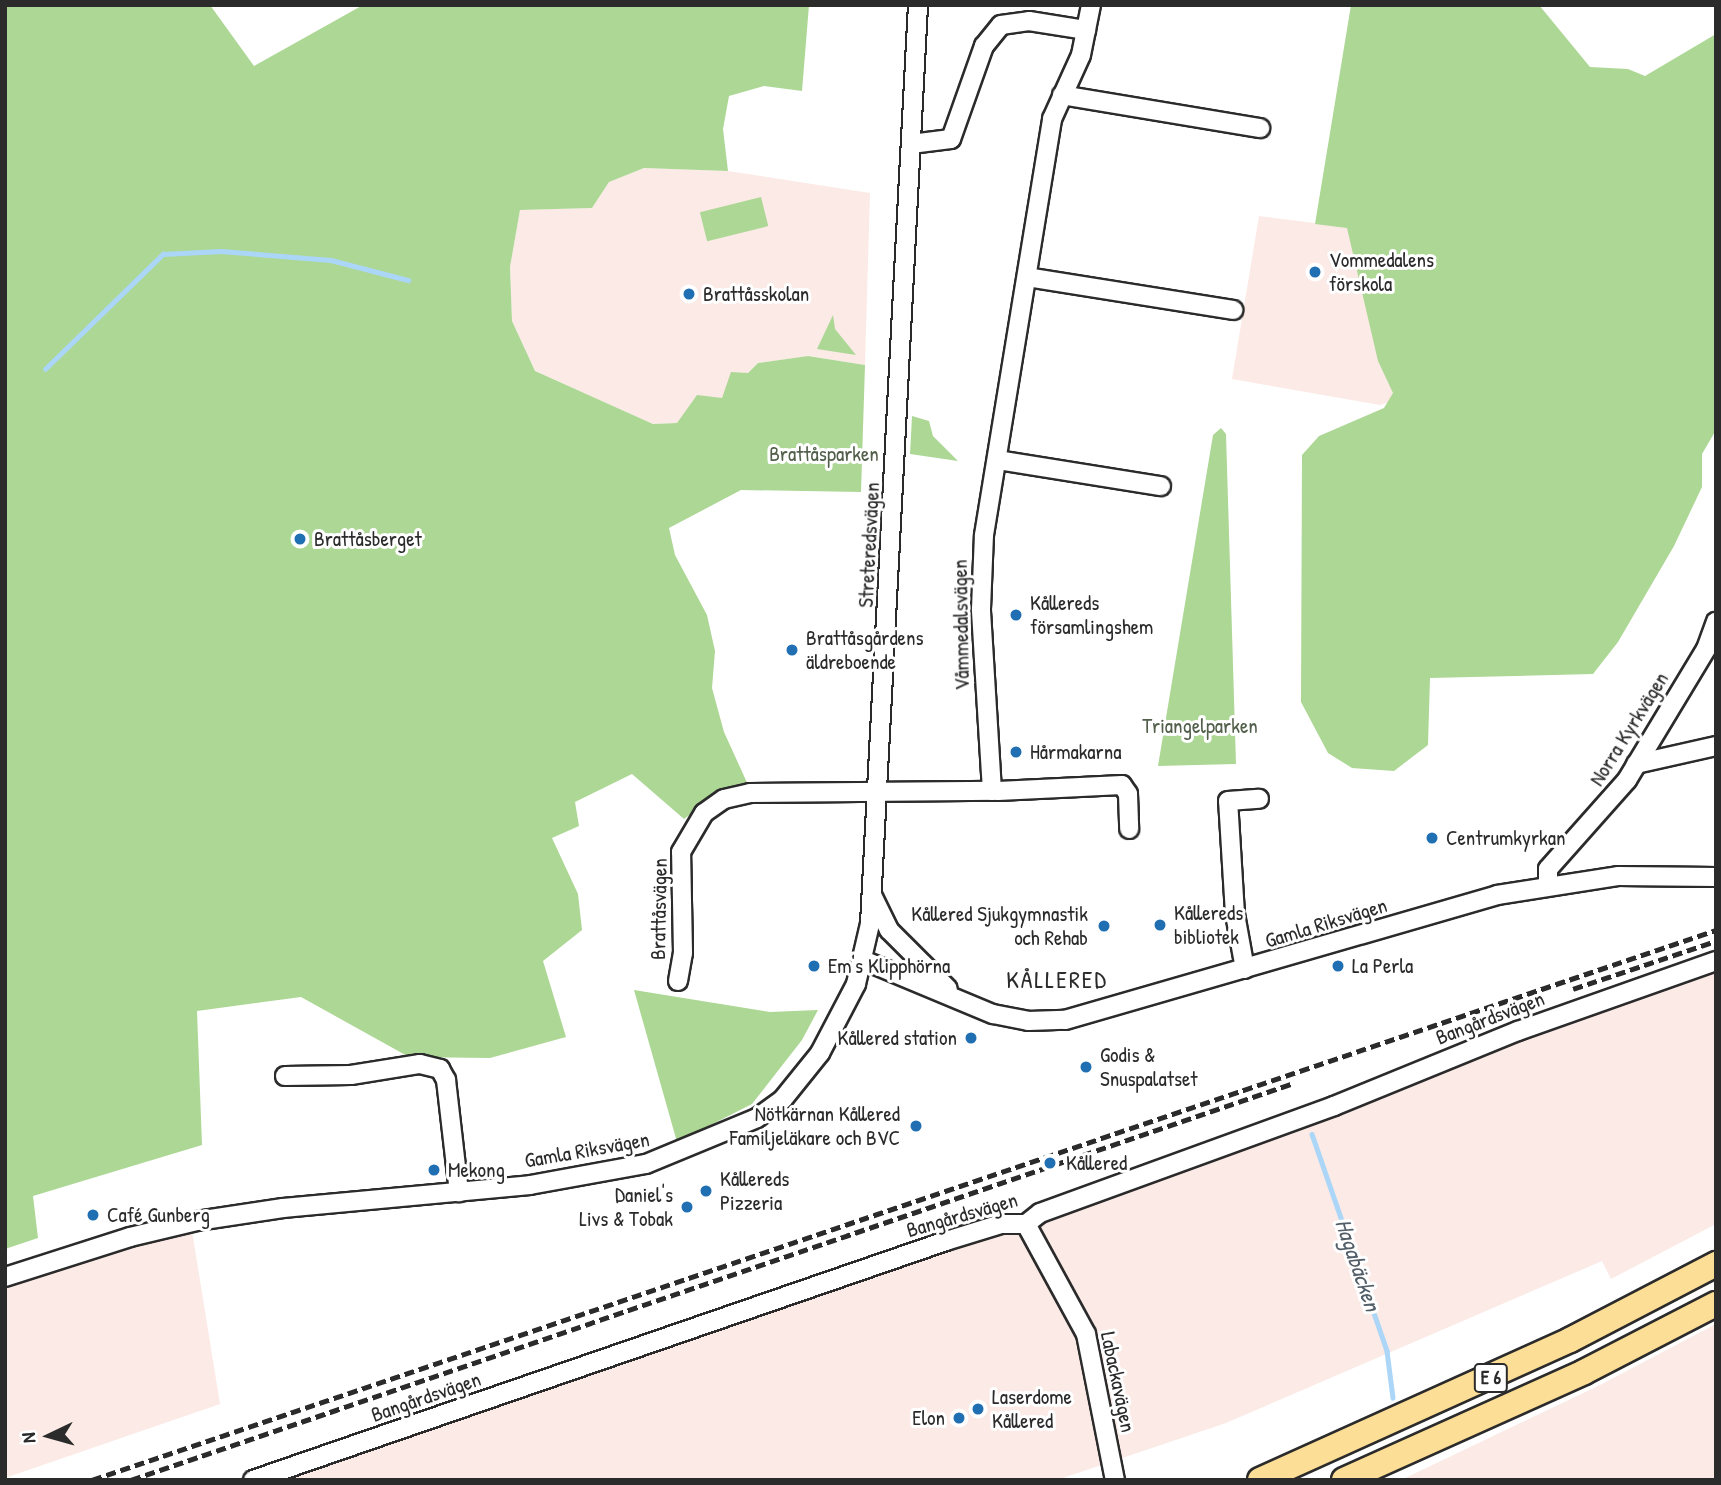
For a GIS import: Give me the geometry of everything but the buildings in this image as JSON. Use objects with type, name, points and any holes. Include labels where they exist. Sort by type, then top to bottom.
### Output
[{"type":"highway","name":"E 6","points":[[1260,1480],[1546,1352],[1716,1264]]},
{"type":"highway","name":"E 6","points":[[1344,1480],[1584,1372],[1716,1304]]},
{"type":"street","name":"Streteredsvägen","points":[[863,960],[872,893],[879,793],[918,5]]},
{"type":"street","name":"Våmmedalsvägen","points":[[992,791],[980,567],[1050,130],[1062,94],[1074,75],[1091,5]]},
{"type":"street","points":[[911,144],[951,139],[984,46],[1001,26],[1029,22],[1086,30]]},
{"type":"street","points":[[1062,94],[1260,128]]},
{"type":"street","points":[[1027,277],[1233,310]]},
{"type":"street","points":[[998,460],[1161,486]]},
{"type":"street","name":"Norra Kyrkvägen","points":[[1548,884],[1548,869],[1614,798],[1711,649],[1716,622]]},
{"type":"street","points":[[1636,764],[1716,746]]},
{"type":"street","points":[[879,793],[1122,785],[1128,794],[1129,829]]},
{"type":"street","name":"Brattåsvägen","points":[[678,981],[683,953],[678,885],[681,852],[704,813],[724,799],[750,793],[879,793]]},
{"type":"street","points":[[1245,970],[1235,914],[1228,801],[1259,799]]},
{"type":"street","name":"Gamla Riksvägen","points":[[5,1277],[130,1237],[197,1222],[283,1208],[458,1192],[600,1175],[646,1164],[757,1118],[783,1099],[820,1053],[841,1019],[863,960],[1013,1018],[1065,1020],[1497,895],[1548,884],[1618,876],[1716,877]]},
{"type":"street","name":"Gamla Riksvägen","points":[[872,893],[889,930],[955,997]]},
{"type":"street","name":"Bangårdsvägen","points":[[253,1480],[946,1241],[1001,1224],[1026,1224],[1040,1213],[1334,1106],[1518,1031],[1716,961]]},
{"type":"street","points":[[285,1076],[351,1075],[420,1064],[440,1069],[446,1080],[458,1192]]},
{"type":"street","name":"Labackavägen","points":[[1026,1224],[1086,1334],[1115,1480]]},
{"type":"shaded area","name":"Brattåsskolan","points":[[644,168],[728,171],[870,193],[865,365],[809,356],[758,363],[722,399],[677,423],[653,424],[535,371],[512,321],[510,267],[520,210],[592,208],[609,182]]},
{"type":"shaded area","name":"Vommedalens förskola","points":[[1259,216],[1363,229],[1396,316],[1393,401],[1380,405],[1232,379]]},
{"type":"shaded area","points":[[1716,966],[1716,1224],[1611,1279],[1602,1261],[1226,1423],[1057,1480],[275,1480],[591,1371]]},
{"type":"shaded area","points":[[192,1231],[220,1404],[5,1478],[5,1288],[101,1253]]},
{"type":"shaded area","points":[[1716,1324],[1716,1480],[1401,1480],[1598,1386]]},
{"type":"green space","name":"Brattåsparken","points":[[5,5],[210,5],[254,66],[363,5],[809,5],[802,91],[764,86],[729,96],[723,129],[728,171],[644,168],[609,182],[592,208],[520,210],[510,267],[512,321],[535,371],[653,424],[677,423],[697,395],[722,398],[731,372],[748,373],[758,363],[808,356],[865,365],[861,492],[741,490],[669,528],[675,555],[707,615],[715,651],[712,688],[724,732],[749,787],[717,795],[684,819],[632,774],[575,802],[579,826],[552,838],[578,894],[582,930],[543,961],[566,1037],[490,1058],[409,1057],[301,997],[197,1011],[202,1145],[33,1196],[38,1238],[5,1249]]},
{"type":"green space","points":[[1351,5],[1539,5],[1590,67],[1628,69],[1645,76],[1716,34],[1716,430],[1702,454],[1702,487],[1674,546],[1618,642],[1593,674],[1430,678],[1428,745],[1394,771],[1352,768],[1328,753],[1301,702],[1302,455],[1319,436],[1384,408],[1393,393],[1378,361],[1347,228],[1315,224]]},
{"type":"green space","points":[[761,197],[768,226],[707,241],[700,212]]},
{"type":"green space","points":[[833,315],[835,329],[856,355],[817,349]]},
{"type":"green space","points":[[912,416],[929,421],[933,436],[958,461],[910,454]]},
{"type":"green space","name":"Triangelparken","points":[[1221,428],[1226,434],[1236,764],[1158,766],[1213,435]]},
{"type":"green space","points":[[634,990],[770,1012],[818,1010],[802,1040],[752,1104],[677,1142]]},
{"type":"waterway","points":[[45,369],[163,254],[221,251],[331,260],[408,280]]},
{"type":"waterway","name":"Hagabäcken","points":[[1312,1134],[1387,1351],[1393,1398]]},
{"type":"railway","points":[[92,1480],[1716,930]]},
{"type":"railway","points":[[1573,989],[1716,941]]},
{"type":"railway","points":[[131,1480],[1294,1083]]},
{"type":"place","name":"Vommedalens förskola","points":[[1315,272]]},
{"type":"place","name":"Brattåsskolan","points":[[689,294]]},
{"type":"place","name":"Brattåsberget","points":[[300,539]]},
{"type":"place","name":"Kållereds församlingshem","points":[[1016,615]]},
{"type":"place","name":"Brattåsgårdens äldreboende","points":[[792,650]]},
{"type":"place","name":"Hårmakarna","points":[[1016,752]]},
{"type":"place","name":"Centrumkyrkan","points":[[1432,838]]},
{"type":"place","name":"Kållereds bibliotek","points":[[1160,925]]},
{"type":"place","name":"Kållered Sjukgymnastik och Rehab","points":[[1104,926]]},
{"type":"place","name":"Em's Klipphörna","points":[[814,966]]},
{"type":"place","name":"La Perla","points":[[1338,966]]},
{"type":"place","name":"Kållered station","points":[[971,1038]]},
{"type":"place","name":"Godis & Snuspalatset","points":[[1086,1067]]},
{"type":"place","name":"Nötkärnan Kållered Familjeläkare och BVC","points":[[916,1126]]},
{"type":"place","name":"Kållered","points":[[1050,1163]]},
{"type":"place","name":"Mekong","points":[[434,1170]]},
{"type":"place","name":"Kållereds Pizzeria","points":[[706,1191]]},
{"type":"place","name":"Daniel's Livs & Tobak","points":[[687,1207]]},
{"type":"place","name":"Café Gunberg","points":[[93,1215]]},
{"type":"place","name":"Laserdome Kållered","points":[[978,1409]]},
{"type":"place","name":"Elon","points":[[959,1418]]},
{"type":"district","name":"KÅLLERED","points":[[1057,980]]}]
